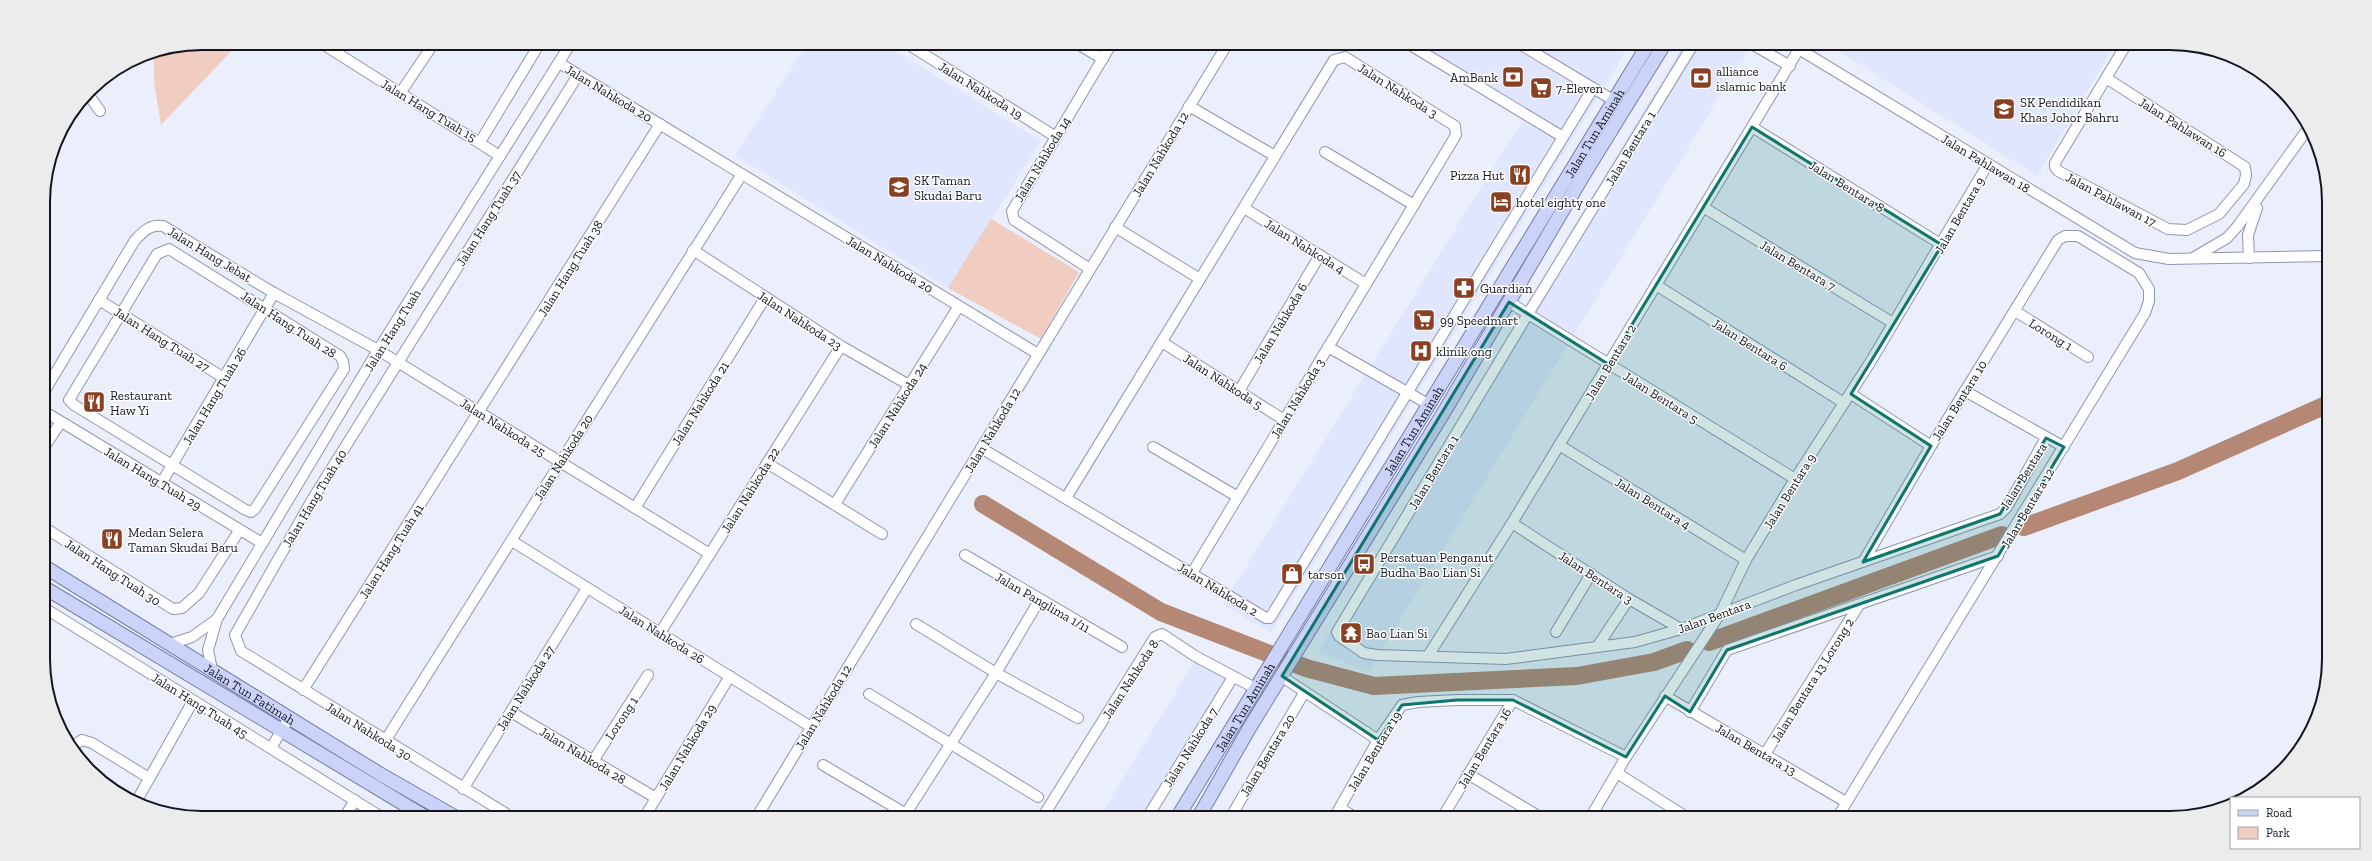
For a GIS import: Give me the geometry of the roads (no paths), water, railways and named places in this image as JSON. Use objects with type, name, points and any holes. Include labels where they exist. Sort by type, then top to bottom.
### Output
[{"type":"main road","name":"Jalan Tun Aminah","points":[[1181,811],[1645,50]]},
{"type":"main road","name":"Jalan Tun Aminah","points":[[1202,811],[1282,676],[1661,50]]},
{"type":"main road","name":"Jalan Tun Fatimah","points":[[50,570],[290,718],[445,811]]},
{"type":"main road","name":"Jalan Tun Fatimah","points":[[50,590],[415,811]]},
{"type":"street","name":"Jalan Hang Tuah 15","points":[[332,50],[480,142],[536,50]]},
{"type":"street","points":[[401,92],[429,50]]},
{"type":"street","name":"Jalan Hang Tuah","points":[[212,670],[208,650],[217,619],[378,350],[567,50]]},
{"type":"street","name":"Jalan Nahkoda 19","points":[[917,50],[1056,137]]},
{"type":"street","points":[[1088,50],[1103,59]]},
{"type":"street","name":"Jalan Nahkoda 14","points":[[1090,269],[1014,220],[1012,211],[1108,50]]},
{"type":"street","name":"Jalan Nahkoda 12","points":[[760,811],[1224,50]]},
{"type":"street","points":[[1419,50],[1563,137]]},
{"type":"street","points":[[1530,50],[1613,100]]},
{"type":"street","name":"Jalan Bentara 1","points":[[1339,630],[1528,314],[1690,50]]},
{"type":"street","points":[[1762,50],[1790,66]]},
{"type":"street","name":"Jalan Bentara 2","points":[[1428,656],[1512,523],[1703,206],[1790,66],[1802,50]]},
{"type":"street","name":"Jalan Pahlawan 18","points":[[1806,50],[1988,164],[2135,253],[2169,259],[2322,256]]},
{"type":"street","name":"Jalan Pahlawan 17","points":[[2123,50],[2055,167],[2058,171],[2168,229]]},
{"type":"street","name":"Jalan Nahkoda 3","points":[[1066,498],[1334,60],[1345,57],[1455,126],[1456,135],[1192,573]]},
{"type":"street","name":"Jalan Nahkoda 20","points":[[559,63],[1038,354]]},
{"type":"street","name":"Jalan Hang Tuah 37","points":[[397,362],[578,74]]},
{"type":"street","name":"Jalan Pahlawan 16","points":[[2106,78],[2240,163],[2246,171],[2244,184],[2219,214],[2187,230],[2168,229]]},
{"type":"street","name":"Jalan Nahkoda 2","points":[[981,448],[1266,618],[1270,618],[1593,88]]},
{"type":"street","points":[[91,99],[100,111]]},
{"type":"street","points":[[1190,106],[1275,156]]},
{"type":"street","name":"Jalan Hang Tuah 38","points":[[479,412],[660,124]]},
{"type":"street","name":"Jalan Bentara 8","points":[[1752,127],[1942,245]]},
{"type":"street","points":[[2192,259],[2227,238],[2260,198],[2305,132]]},
{"type":"street","points":[[480,142],[500,156]]},
{"type":"street","points":[[1325,152],[1414,205]]},
{"type":"street","name":"Jalan Bentara 9","points":[[1594,811],[1626,757],[1720,614],[1746,560],[1795,479],[1851,394],[1942,245],[1988,164]]},
{"type":"street","name":"Jalan Nahkoda 20","points":[[385,741],[742,174]]},
{"type":"street","points":[[2249,258],[2248,235],[2260,198]]},
{"type":"street","name":"Jalan Bentara 7","points":[[1703,206],[1893,323]]},
{"type":"street","name":"Jalan Nahkoda 4","points":[[1244,208],[1366,284]]},
{"type":"street","name":"Jalan Hang Jebat","points":[[50,382],[135,240],[145,229],[155,225],[163,226],[274,293],[378,350]]},
{"type":"street","points":[[1115,227],[1200,279]]},
{"type":"street","name":"Jalan Bentara 12","points":[[1841,811],[2064,447],[2144,313],[2149,301],[2149,289],[2139,273],[2078,236],[2065,236],[2058,240]]},
{"type":"street","name":"Jalan Bentara 10","points":[[1863,562],[1931,446],[2058,240]]},
{"type":"street","name":"Jalan Hang Tuah 28","points":[[169,249],[340,356],[343,360],[344,369],[255,509],[251,512],[74,406],[70,400],[122,314],[157,254],[169,249]]},
{"type":"street","name":"Jalan Nahkoda 23","points":[[693,250],[841,346],[909,385]]},
{"type":"street","name":"Jalan Nahkoda 6","points":[[1239,391],[1320,255]]},
{"type":"street","name":"Jalan Bentara 6","points":[[1656,285],[1844,403]]},
{"type":"street","name":"Jalan Hang Tuah 26","points":[[162,482],[266,309],[274,293]]},
{"type":"street","name":"Jalan Nahkoda 21","points":[[635,508],[765,298]]},
{"type":"street","name":"Jalan Hang Tuah 27","points":[[99,300],[224,378]]},
{"type":"street","points":[[1509,302],[1528,314]]},
{"type":"street","name":"Jalan Nahkoda 24","points":[[836,504],[959,306]]},
{"type":"street","name":"Lorong 1","points":[[2015,311],[2088,357]]},
{"type":"street","name":"Jalan Bentara 5","points":[[1528,314],[1795,479]]},
{"type":"street","name":"Jalan Nahkoda 5","points":[[1162,342],[1284,420]]},
{"type":"street","name":"Jalan Nahkoda 22","points":[[660,633],[841,346]]},
{"type":"street","points":[[1328,347],[1428,404]]},
{"type":"street","name":"Jalan Nahkoda 25","points":[[378,350],[710,554]]},
{"type":"street","name":"Jalan Hang Tuah 40","points":[[235,635],[312,500],[397,362]]},
{"type":"street","points":[[1965,391],[2064,447]]},
{"type":"street","points":[[1851,394],[1931,446]]},
{"type":"street","name":"Jalan Hang Tuah 41","points":[[303,690],[479,412]]},
{"type":"street","name":"Jalan Hang Tuah 29","points":[[50,416],[162,482],[239,531],[262,543]]},
{"type":"street","points":[[50,438],[61,422]]},
{"type":"street","name":"Jalan Bentara","points":[[1339,630],[1338,636],[1364,653],[1377,655],[1506,659],[1635,642],[1681,629],[1863,562],[2000,514],[2007,507],[2046,438]]},
{"type":"street","name":"Jalan Bentara 4","points":[[1559,446],[1746,560]]},
{"type":"street","points":[[1153,447],[1238,497]]},
{"type":"street","points":[[767,463],[836,504],[882,534]]},
{"type":"street","name":"Jalan Bentara 3","points":[[1512,523],[1629,599],[1681,629]]},
{"type":"street","name":"Jalan Hang Tuah 30","points":[[50,531],[173,609],[182,608],[199,593],[239,531]]},
{"type":"street","name":"Jalan Nahkoda 26","points":[[512,541],[811,727]]},
{"type":"street","name":"Jalan Panglima 1/11","points":[[965,556],[1122,648]]},
{"type":"street","points":[[1690,712],[1728,650],[1998,556]]},
{"type":"street","points":[[1556,632],[1591,574]]},
{"type":"street","name":"Jalan Nahkoda 27","points":[[463,789],[587,588]]},
{"type":"street","points":[[910,811],[1040,599]]},
{"type":"street","points":[[1597,647],[1629,599]]},
{"type":"street","name":"Jalan Bentara 13 Lorong 2","points":[[1765,754],[1859,605]]},
{"type":"street","name":"Jalan Hang Tuah 45","points":[[50,612],[372,811]]},
{"type":"street","name":"Jalan Hang Tuah","points":[[170,644],[192,636],[217,619]]},
{"type":"street","points":[[916,624],[996,673],[1078,718]]},
{"type":"street","name":"Jalan Nahkoda 8","points":[[1048,811],[1155,637],[1162,634],[1168,637],[1195,656],[1255,688]]},
{"type":"street","name":"Jalan Nahkoda 30","points":[[235,635],[241,651],[501,811]]},
{"type":"street","name":"Lorong 1","points":[[593,761],[648,675]]},
{"type":"street","name":"Jalan Nahkoda 29","points":[[648,811],[730,676]]},
{"type":"street","points":[[1282,676],[1304,693],[1378,740]]},
{"type":"street","name":"Jalan Nahkoda 7","points":[[1151,811],[1233,677]]},
{"type":"street","name":"Jalan Bentara 20","points":[[1234,811],[1304,693]]},
{"type":"street","points":[[868,694],[1038,797]]},
{"type":"street","name":"Jalan Bentara 13","points":[[1665,696],[1846,802]]},
{"type":"street","name":"Jalan Bentara 16","points":[[1402,705],[1418,702],[1457,700],[1513,700],[1626,757]]},
{"type":"street","name":"Jalan Bentara 16","points":[[1446,811],[1513,700]]},
{"type":"street","points":[[139,797],[193,701]]},
{"type":"street","name":"Jalan Bentara 19","points":[[1338,811],[1378,740],[1402,705]]},
{"type":"street","name":"Jalan Nahkoda 28","points":[[511,712],[656,798]]},
{"type":"street","points":[[270,748],[290,718]]},
{"type":"street","points":[[76,744],[82,740],[92,743],[149,778]]},
{"type":"street","points":[[823,765],[899,811]]},
{"type":"street","points":[[1617,773],[1677,811]]},
{"type":"street","points":[[1468,774],[1530,811]]},
{"type":"street","points":[[348,811],[355,800]]},
{"type":"street","points":[[1340,808],[1345,811]]},
{"type":"waterway","points":[[2024,527],[2178,471],[2322,407]]},
{"type":"waterway","points":[[983,504],[1161,612],[1306,668],[1374,686],[1577,676],[1654,662],[1687,650]]},
{"type":"waterway","points":[[1709,642],[2002,535]]},
{"type":"place","name":"AmBank","points":[[1513,77]]},
{"type":"place","name":"alliance islamic bank","points":[[1701,78]]},
{"type":"place","name":"7-Eleven","points":[[1541,88]]},
{"type":"place","name":"SK Pendidikan Khas Johor Bahru","points":[[2004,109]]},
{"type":"place","name":"Pizza Hut","points":[[1520,175]]},
{"type":"place","name":"SK Taman Skudai Baru","points":[[899,187]]},
{"type":"place","name":"hotel eighty one","points":[[1501,202]]},
{"type":"place","name":"Guardian","points":[[1464,288]]},
{"type":"place","name":"99 Speedmart","points":[[1424,320]]},
{"type":"place","name":"klinik ong","points":[[1421,351]]},
{"type":"place","name":"Restaurant Haw Yi","points":[[94,402]]},
{"type":"place","name":"Medan Selera Taman Skudai Baru","points":[[112,539]]},
{"type":"place","name":"Persatuan Penganut Budha Bao Lian Si","points":[[1364,564]]},
{"type":"place","name":"tarson","points":[[1292,574]]},
{"type":"place","name":"Bao Lian Si","points":[[1351,633]]}]
